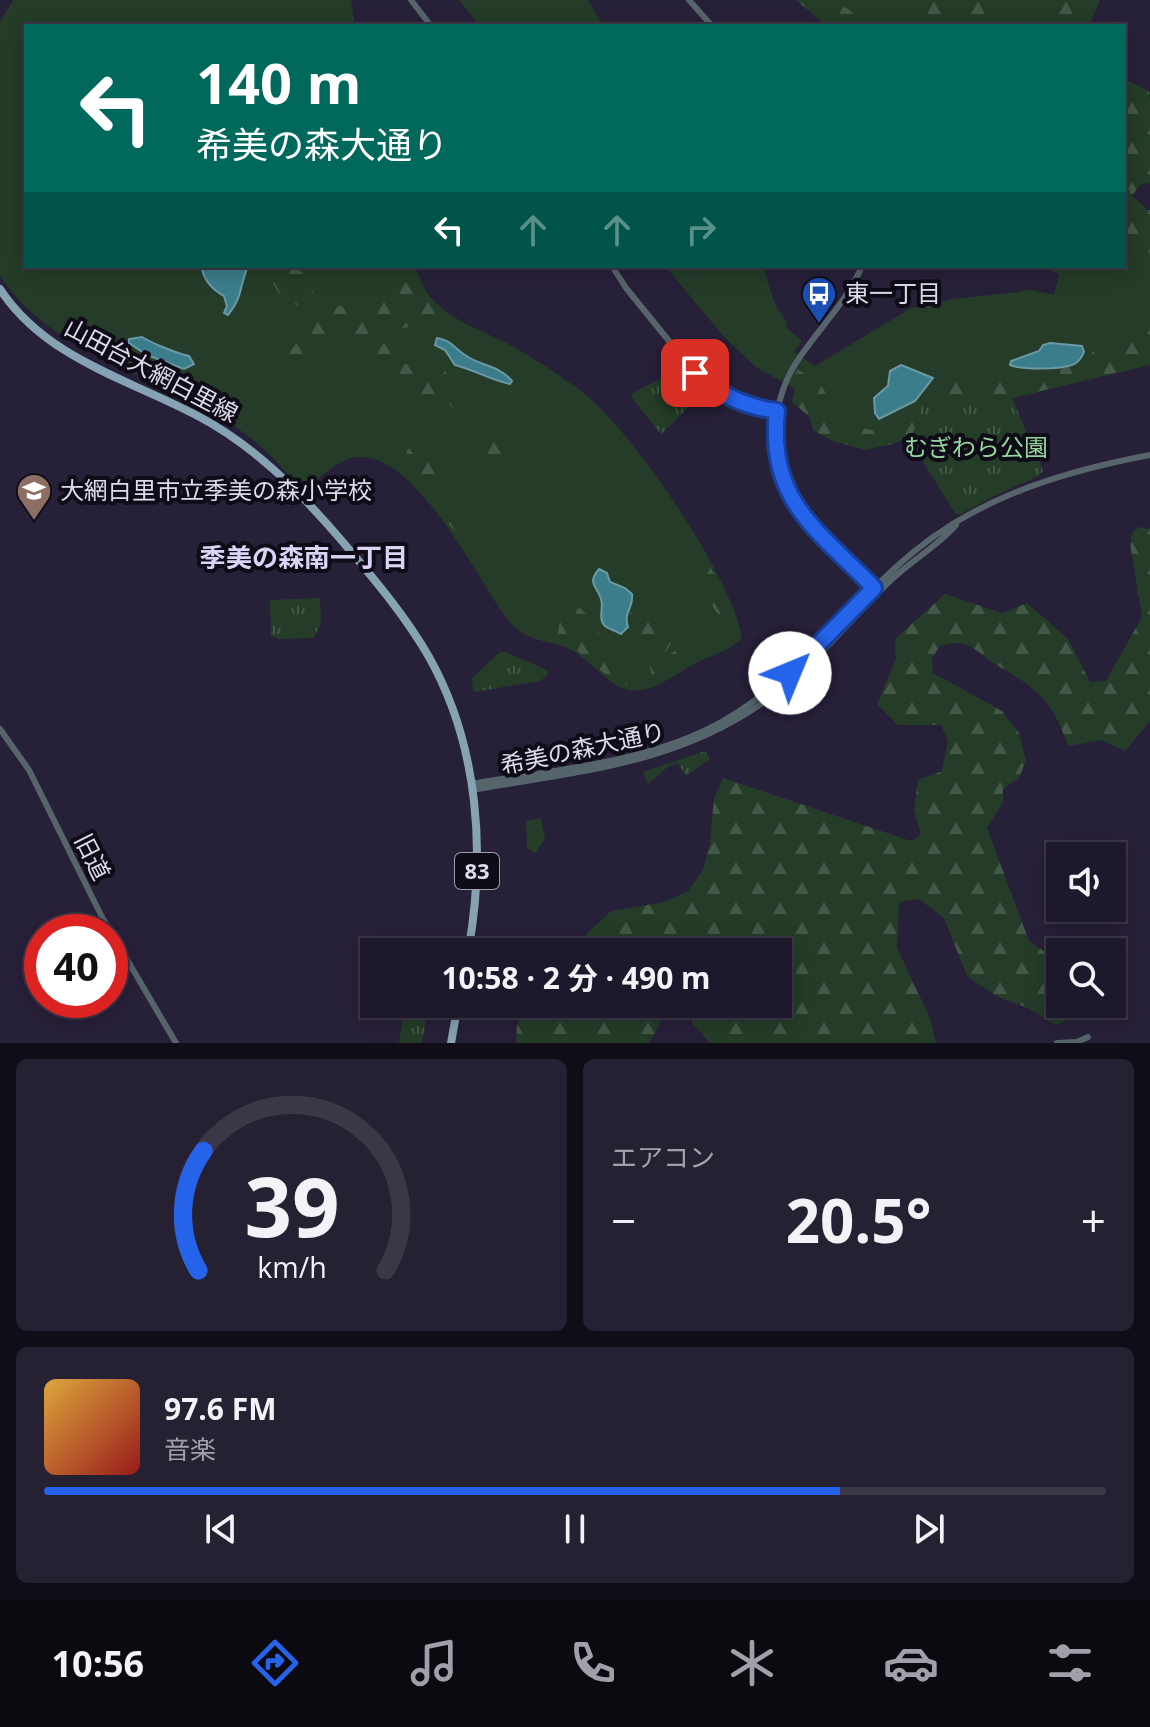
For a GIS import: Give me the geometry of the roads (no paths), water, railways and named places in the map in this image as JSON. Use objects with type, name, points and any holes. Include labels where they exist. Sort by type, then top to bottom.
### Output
[{"type":"main road","name":"山田台大網白里線","points":[[0,289],[9,304],[30,324],[67,352],[197,415],[262,458],[320,515],[397,608],[430,660],[456,720],[472,787],[478,864],[470,938]]},
{"type":"main road","points":[[451,1043],[455,1018]]},
{"type":"street","points":[[411,0],[429,24]]},
{"type":"street","points":[[689,0],[710,24]]},
{"type":"street","points":[[613,268],[626,288],[707,384],[739,402],[777,411]]},
{"type":"street","points":[[861,268],[851,290],[792,369],[777,411],[776,459],[793,502],[810,524],[876,590]]},
{"type":"street","name":"希美の森大通り","points":[[472,787],[584,767],[656,749],[722,722],[769,691],[915,550],[958,522],[1009,495],[1053,477],[1150,455]]},
{"type":"street","name":"旧道","points":[[0,729],[29,770],[102,917],[176,1043]]},
{"type":"street","points":[[1057,1043],[1077,1042],[1088,1037]]},
{"type":"place","name":"東一丁目","points":[[819,325]]},
{"type":"place","name":"大網白里市立季美の森小学校","points":[[34,522]]},
{"type":"district","name":"季美の森南一丁目","points":[[304,558]]},
{"type":"park label","name":"むぎわら公園","points":[[976,448]]}]
